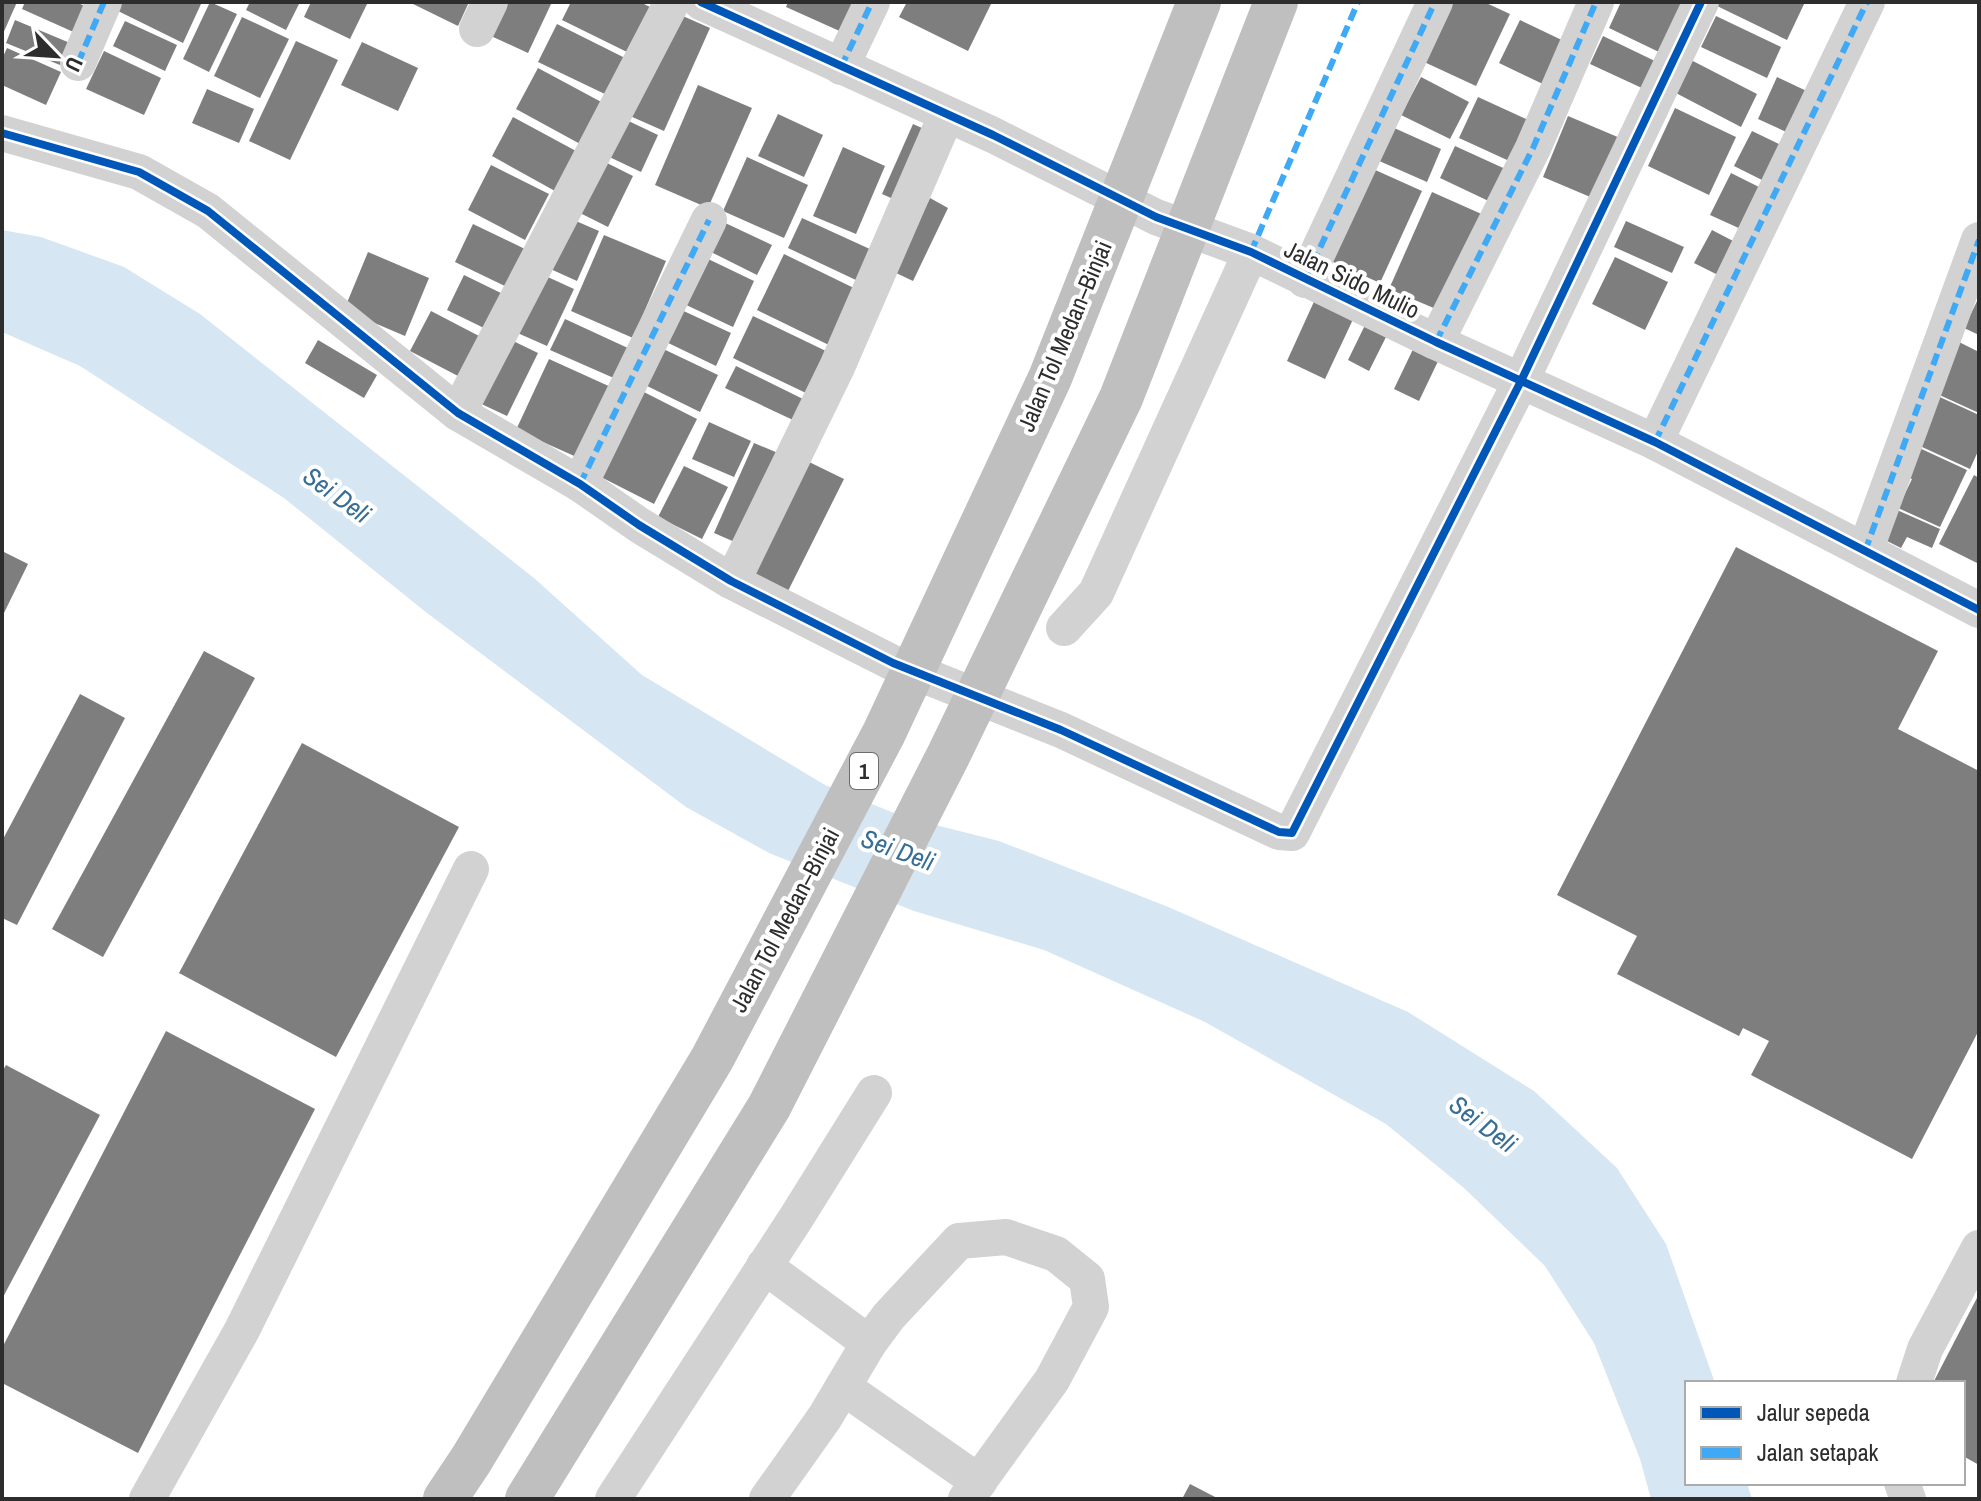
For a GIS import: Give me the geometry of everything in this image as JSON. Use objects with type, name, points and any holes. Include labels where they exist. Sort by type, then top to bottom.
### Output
[{"type":"highway","name":"Jalan Tol Medan–Binjai","points":[[445,1499],[712,1059],[884,733],[1050,378],[1199,2]]},
{"type":"highway","points":[[527,1499],[769,1107],[949,754],[1121,398],[1276,2]]},
{"type":"street","points":[[78,63],[104,2]]},
{"type":"street","points":[[458,413],[672,2]]},
{"type":"street","name":"Jalan Sido Mulio","points":[[702,2],[993,135],[1156,217],[1251,252],[1436,342],[1655,442],[1979,610]]},
{"type":"street","points":[[841,67],[872,2]]},
{"type":"street","points":[[1305,280],[1435,2]]},
{"type":"street","points":[[1436,342],[1533,148],[1596,2]]},
{"type":"street","points":[[2,133],[139,172],[208,211],[458,413],[580,484],[639,525],[731,581],[893,663],[1061,730],[1279,832],[1292,833],[1521,381],[1701,2]]},
{"type":"street","points":[[1655,442],[1867,2]]},
{"type":"street","points":[[731,581],[837,367],[946,116]]},
{"type":"street","points":[[580,484],[709,220]]},
{"type":"street","points":[[1865,551],[1979,240]]},
{"type":"street","points":[[1064,628],[1096,593],[1251,252]]},
{"type":"street","points":[[147,1499],[242,1330],[471,869]]},
{"type":"street","points":[[613,1499],[874,1093]]},
{"type":"street","points":[[767,1499],[889,1316],[959,1241],[1006,1237],[1056,1254],[1087,1279],[1091,1307],[1052,1380],[972,1491],[843,1387]]},
{"type":"street","points":[[1915,1381],[1925,1349],[1979,1248]]},
{"type":"street","points":[[764,1266],[869,1343]]},
{"type":"water","name":"Sei Deli","points":[[2,230],[41,237],[124,267],[200,314],[534,578],[642,675],[825,785],[904,817],[999,841],[1166,906],[1408,1012],[1534,1091],[1617,1168],[1666,1244],[1714,1381],[1685,1381],[1685,1485],[1748,1485],[1752,1499],[1651,1499],[1640,1459],[1594,1343],[1545,1266],[1464,1188],[1386,1124],[1205,1022],[1044,950],[914,911],[769,853],[686,807],[427,613],[284,498],[80,366],[2,332]]},
{"type":"building","points":[[2,2],[17,2],[2,36]]},
{"type":"building","points":[[25,2],[76,2],[89,8],[78,34],[22,9]]},
{"type":"building","points":[[120,2],[201,4],[183,43],[116,10]]},
{"type":"building","points":[[210,2],[237,14],[209,72],[183,59]]},
{"type":"building","points":[[250,2],[300,2],[286,30],[246,10]]},
{"type":"building","points":[[311,2],[368,2],[350,39],[304,17]]},
{"type":"building","points":[[414,2],[469,2],[458,26]]},
{"type":"building","points":[[508,2],[552,2],[528,53],[491,36]]},
{"type":"building","points":[[571,2],[640,2],[652,8],[629,53],[562,20]]},
{"type":"building","points":[[788,2],[858,2],[844,33],[786,7]]},
{"type":"building","points":[[907,2],[992,2],[968,51],[899,17]]},
{"type":"building","points":[[1450,2],[1484,2],[1510,14],[1476,86],[1422,61]]},
{"type":"building","points":[[1621,2],[1684,2],[1661,53],[1609,28]]},
{"type":"building","points":[[1719,2],[1805,2],[1787,40],[1717,6]]},
{"type":"building","points":[[676,13],[710,28],[664,131],[630,116]]},
{"type":"building","points":[[1716,16],[1781,47],[1767,78],[1701,47]]},
{"type":"building","points":[[242,17],[289,39],[260,98],[214,76]]},
{"type":"building","points":[[15,20],[70,43],[60,65],[6,43]]},
{"type":"building","points":[[1520,20],[1568,43],[1547,86],[1499,63]]},
{"type":"building","points":[[125,21],[177,45],[165,71],[113,46]]},
{"type":"building","points":[[557,24],[627,59],[609,96],[538,62]]},
{"type":"building","points":[[1603,36],[1657,62],[1644,89],[1590,64]]},
{"type":"building","points":[[296,41],[338,60],[290,160],[249,141]]},
{"type":"building","points":[[362,42],[418,68],[398,111],[341,85]]},
{"type":"building","points":[[7,48],[61,72],[46,105],[2,85],[2,59]]},
{"type":"building","points":[[104,51],[161,78],[144,115],[86,89]]},
{"type":"building","points":[[1689,59],[1757,94],[1741,127],[1672,91]]},
{"type":"building","points":[[538,68],[605,104],[582,145],[516,109]]},
{"type":"building","points":[[1421,77],[1469,102],[1450,139],[1401,115]]},
{"type":"building","points":[[1777,77],[1813,94],[1793,135],[1758,119]]},
{"type":"building","points":[[698,85],[752,108],[708,208],[655,185]]},
{"type":"building","points":[[207,89],[254,109],[239,143],[192,123]]},
{"type":"building","points":[[1478,97],[1537,124],[1518,165],[1459,138]]},
{"type":"building","points":[[1675,108],[1736,137],[1709,195],[1648,166]]},
{"type":"building","points":[[778,114],[823,135],[804,177],[758,156]]},
{"type":"building","points":[[618,116],[658,135],[641,172],[601,153]]},
{"type":"building","points":[[1568,116],[1620,138],[1595,199],[1543,177]]},
{"type":"building","points":[[513,117],[576,151],[555,191],[492,156]]},
{"type":"building","points":[[913,124],[931,132],[900,202],[882,194]]},
{"type":"building","points":[[1392,127],[1441,149],[1427,182],[1377,160]]},
{"type":"building","points":[[1752,131],[1785,147],[1768,183],[1734,166]]},
{"type":"building","points":[[1455,146],[1512,172],[1497,205],[1440,178]]},
{"type":"building","points":[[843,147],[885,166],[856,234],[813,216]]},
{"type":"building","points":[[747,157],[808,185],[784,238],[723,211]]},
{"type":"building","points":[[601,160],[633,176],[608,227],[576,211]]},
{"type":"building","points":[[491,165],[549,194],[525,240],[468,210]]},
{"type":"building","points":[[1373,169],[1422,191],[1380,283],[1331,261]]},
{"type":"building","points":[[1731,173],[1763,189],[1743,230],[1710,215]]},
{"type":"building","points":[[1432,192],[1486,216],[1443,312],[1389,289]]},
{"type":"building","points":[[930,198],[948,208],[913,281],[894,272]]},
{"type":"building","points":[[569,218],[599,231],[577,281],[546,267]]},
{"type":"building","points":[[802,218],[872,250],[858,281],[788,248]]},
{"type":"building","points":[[721,221],[772,245],[757,275],[707,250]]},
{"type":"building","points":[[1626,221],[1684,247],[1672,273],[1614,247]]},
{"type":"building","points":[[473,224],[527,250],[509,288],[455,262]]},
{"type":"building","points":[[1712,230],[1735,242],[1718,275],[1694,263]]},
{"type":"building","points":[[604,235],[666,261],[633,338],[571,311]]},
{"type":"building","points":[[368,252],[429,278],[405,336],[344,310]]},
{"type":"building","points":[[784,254],[860,291],[833,347],[757,310]]},
{"type":"building","points":[[704,257],[754,281],[733,327],[682,303]]},
{"type":"building","points":[[1615,257],[1668,282],[1645,330],[1592,304]]},
{"type":"building","points":[[539,273],[574,289],[547,346],[513,331]]},
{"type":"building","points":[[464,275],[503,294],[486,329],[447,310]]},
{"type":"building","points":[[1317,295],[1356,313],[1325,379],[1287,361]]},
{"type":"building","points":[[1979,297],[1979,335],[1964,328]]},
{"type":"building","points":[[675,307],[731,333],[716,366],[660,339]]},
{"type":"building","points":[[431,311],[479,336],[458,376],[410,351]]},
{"type":"building","points":[[753,316],[828,352],[808,394],[733,358]]},
{"type":"building","points":[[565,319],[630,349],[616,379],[550,350]]},
{"type":"building","points":[[1367,321],[1389,331],[1369,371],[1348,360]]},
{"type":"building","points":[[507,338],[538,353],[507,416],[475,401]]},
{"type":"building","points":[[318,340],[377,375],[364,398],[305,363]]},
{"type":"building","points":[[1959,342],[1979,352],[1979,413],[1935,393]]},
{"type":"building","points":[[1415,345],[1440,357],[1419,401],[1394,389]]},
{"type":"building","points":[[657,346],[718,375],[700,412],[639,382]]},
{"type":"building","points":[[549,359],[613,388],[581,459],[516,430]]},
{"type":"building","points":[[736,366],[803,399],[793,420],[725,388]]},
{"type":"building","points":[[636,388],[697,419],[654,504],[593,473]]},
{"type":"building","points":[[1931,393],[1979,415],[1979,449],[1970,469],[1909,441]]},
{"type":"building","points":[[709,422],[751,441],[734,477],[692,459]]},
{"type":"building","points":[[754,443],[778,453],[737,543],[714,533]]},
{"type":"building","points":[[1915,446],[1967,470],[1940,527],[1898,508],[1912,479],[1902,475]]},
{"type":"building","points":[[805,460],[844,479],[788,591],[749,571]]},
{"type":"building","points":[[684,466],[728,487],[702,539],[658,517]]},
{"type":"building","points":[[1974,475],[1979,478],[1979,564],[1939,544]]},
{"type":"building","points":[[1897,510],[1940,529],[1932,548],[1907,537],[1901,548],[1883,539]]},
{"type":"building","points":[[1736,547],[1938,651],[1898,729],[1979,771],[1979,1030],[1912,1159],[1751,1075],[1769,1041],[1743,1028],[1739,1036],[1617,974],[1637,936],[1557,895]]},
{"type":"building","points":[[2,551],[28,564],[2,617]]},
{"type":"building","points":[[204,651],[255,678],[103,957],[52,929]]},
{"type":"building","points":[[80,694],[125,718],[17,925],[2,918],[2,841]]},
{"type":"building","points":[[302,743],[459,827],[336,1057],[179,973]]},
{"type":"building","points":[[166,1031],[315,1109],[138,1453],[2,1383],[2,1348]]},
{"type":"building","points":[[6,1065],[100,1115],[2,1299],[2,1072]]},
{"type":"building","points":[[1979,1294],[1979,1465],[1965,1457],[1965,1381],[1934,1381]]},
{"type":"building","points":[[1190,1484],[1219,1499],[1182,1499]]},
{"type":"marked path","points":[[78,63],[104,2]]},
{"type":"marked path","points":[[841,67],[872,2]]},
{"type":"marked path","points":[[1251,252],[1358,2]]},
{"type":"marked path","points":[[1305,280],[1435,2]]},
{"type":"marked path","points":[[1436,342],[1533,148],[1596,2]]},
{"type":"marked path","points":[[1655,442],[1867,2]]},
{"type":"marked path","points":[[580,484],[709,220]]},
{"type":"marked path","points":[[1865,551],[1979,240]]},
{"type":"cycle path","points":[[701,2],[993,135],[1156,217],[1251,252],[1436,342],[1655,442],[1979,610]]},
{"type":"cycle path","points":[[2,133],[139,172],[208,211],[458,413],[580,484],[639,525],[731,581],[893,663],[1061,730],[1279,832],[1292,833],[1521,381],[1701,2]]}]
